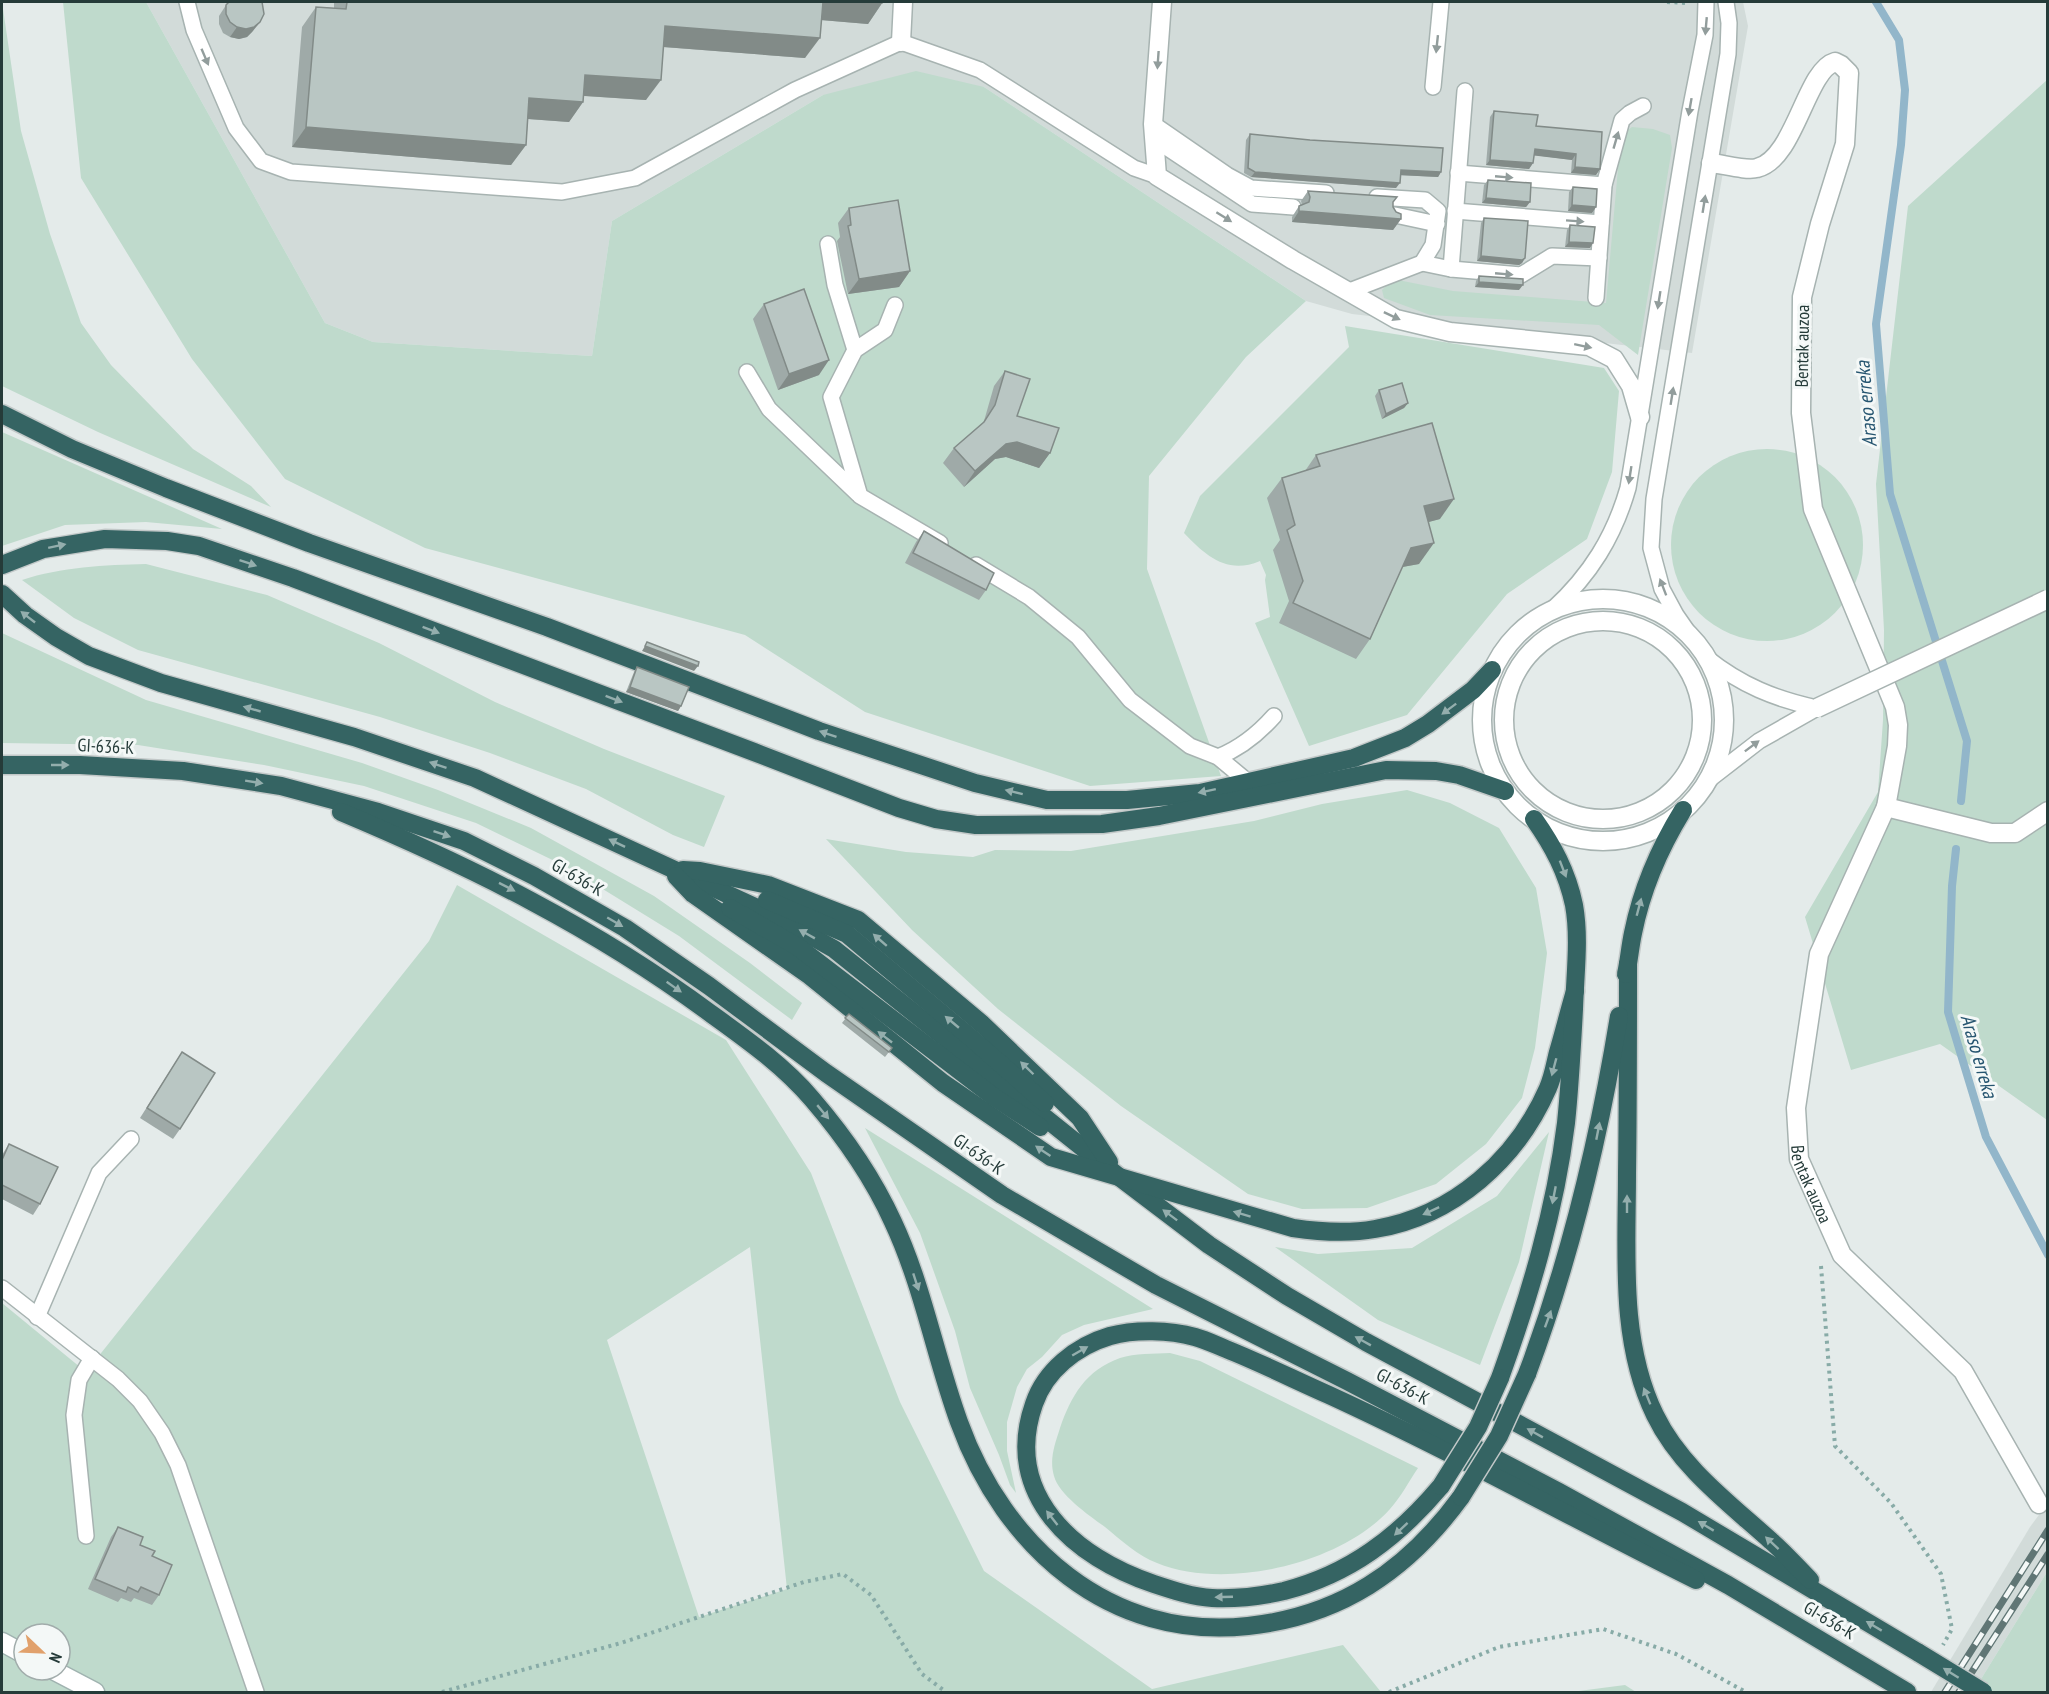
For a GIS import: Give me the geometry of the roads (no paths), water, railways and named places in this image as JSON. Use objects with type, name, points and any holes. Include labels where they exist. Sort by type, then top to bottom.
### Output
[{"type":"highway","points":[[2,414],[72,449],[309,543],[547,627],[819,731],[975,783],[1047,800],[1127,800],[1200,793],[1354,758],[1405,738],[1451,708],[1492,670]]},
{"type":"highway","points":[[2,565],[43,549],[105,538],[167,540],[198,546],[293,578],[732,743],[889,805],[936,819],[997,825],[1102,824],[1159,816],[1386,770],[1436,771],[1475,780],[1505,791]]},
{"type":"highway","name":"GI-636-K","points":[[2,594],[56,638],[89,657],[124,671],[354,737],[475,778],[779,918],[834,949],[1118,1176],[1209,1245],[1306,1308],[1682,1512],[1983,1692]]},
{"type":"highway","name":"GI-636-K","points":[[2,765],[80,765],[183,771],[281,786],[378,812],[464,841],[534,876],[625,928],[826,1073],[1002,1195],[1156,1285],[1347,1381],[1569,1497],[1728,1585],[1903,1690]]},
{"type":"highway","points":[[281,786],[467,867],[547,908],[611,945],[697,1003],[764,1053],[808,1094],[833,1124],[865,1170],[893,1220],[910,1262],[961,1426],[984,1476],[1006,1513],[1041,1555],[1088,1592],[1137,1615],[1186,1625],[1236,1628],[1278,1623],[1317,1612],[1372,1585],[1421,1546],[1461,1497],[1499,1436],[1527,1374],[1552,1308],[1589,1172],[1632,936],[1646,882],[1659,852],[1683,810]]},
{"type":"highway","points":[[1534,819],[1560,861],[1569,884],[1577,930],[1571,1071],[1566,1124],[1534,1279],[1500,1378],[1478,1427],[1441,1486],[1395,1535],[1337,1572],[1282,1591],[1242,1597],[1210,1598],[1173,1590],[1117,1571],[1091,1556],[1063,1533],[1043,1507],[1029,1477],[1026,1426],[1036,1396],[1051,1372],[1078,1351],[1110,1336],[1154,1331],[1195,1337],[1242,1355],[1376,1416],[1579,1522],[1856,1660]]},
{"type":"highway","name":"GI-636-K","points":[[669,869],[693,894],[810,976],[943,1083],[1051,1157],[1118,1176]]},
{"type":"highway","name":"GI-636-K","points":[[669,869],[700,871],[768,885],[858,920],[982,1024],[1080,1118],[1118,1176]]},
{"type":"highway","points":[[1628,964],[1627,1254],[1629,1317],[1634,1354],[1642,1383],[1655,1416],[1674,1446],[1711,1489],[1773,1542],[1829,1599]]},
{"type":"highway","points":[[1118,1176],[1293,1228],[1348,1232],[1376,1229],[1429,1213],[1480,1181],[1521,1137],[1537,1112],[1550,1084],[1575,990]]},
{"type":"street","points":[[901,42],[903,2]]},
{"type":"street","points":[[1162,2],[1154,132],[1157,176],[1347,292],[1396,319],[1450,332],[1589,346],[1614,359],[1630,386],[1640,417]]},
{"type":"street","name":"Bentak auzoa","points":[[1711,163],[1756,169],[1770,163],[1784,143],[1817,79],[1828,65],[1836,62],[1849,73],[1845,144],[1820,224],[1802,297],[1801,413],[1813,509],[1895,707],[1898,725],[1897,746],[1886,807],[1819,954],[1796,1108],[1799,1159],[1842,1255],[1963,1371],[2039,1503]]},
{"type":"street","points":[[1602,598],[1627,601],[1651,608],[1692,638],[1707,658],[1719,690],[1723,707],[1723,733],[1717,759],[1706,782],[1683,810],[1664,824],[1643,834],[1598,841],[1553,830],[1518,806],[1505,791],[1490,763],[1482,732],[1483,701],[1492,670],[1507,645],[1528,624],[1553,609],[1577,601],[1602,598]]},
{"type":"street","points":[[1817,708],[2048,599]]},
{"type":"street","points":[[1602,620],[1623,622],[1643,629],[1660,639],[1676,653],[1688,669],[1697,688],[1701,710],[1701,731],[1696,752],[1687,771],[1669,793],[1636,813],[1617,818],[1599,819],[1562,810],[1533,790],[1510,755],[1504,730],[1505,704],[1513,679],[1525,658],[1542,642],[1562,629],[1602,620]]},
{"type":"street","points":[[1886,807],[1991,833],[2015,833],[2048,811]]},
{"type":"street","points":[[72,1680],[95,1692]]},
{"type":"lane","points":[[187,2],[194,30],[236,128],[261,161],[291,172],[562,192],[635,178],[795,90],[901,42],[980,70],[1134,168],[1157,176]]},
{"type":"lane","points":[[1432,87],[1440,2]]},
{"type":"lane","points":[[1553,609],[1588,573],[1613,532],[1628,488],[1705,35],[1707,2]]},
{"type":"lane","points":[[1692,638],[1662,590],[1651,548],[1654,499],[1728,54],[1729,23],[1726,2]]},
{"type":"lane","points":[[1701,50],[1728,54]]},
{"type":"lane","points":[[1451,269],[1465,91]]},
{"type":"lane","points":[[1596,298],[1604,185],[1622,120],[1630,112],[1643,106]]},
{"type":"lane","points":[[1154,132],[1251,188],[1344,195]]},
{"type":"lane","points":[[1154,132],[1252,204],[1293,207]]},
{"type":"lane","points":[[1458,173],[1604,185]]},
{"type":"lane","points":[[1347,292],[1422,262],[1433,245],[1438,211],[1425,200],[1367,196]]},
{"type":"lane","points":[[1455,211],[1601,223]]},
{"type":"lane","points":[[1395,215],[1437,224]]},
{"type":"lane","points":[[828,244],[835,285],[855,350]]},
{"type":"lane","points":[[1422,262],[1451,269],[1521,275],[1552,256],[1599,258]]},
{"type":"lane","points":[[860,496],[831,397],[855,350],[885,330],[895,305]]},
{"type":"lane","points":[[747,372],[769,409],[860,496],[1029,597],[1078,637],[1130,700],[1191,746],[1218,756],[1248,782]]},
{"type":"lane","points":[[1707,658],[1723,671],[1759,691],[1787,702],[1817,708]]},
{"type":"lane","points":[[1706,782],[1759,741],[1817,708]]},
{"type":"lane","points":[[1218,756],[1234,751],[1261,731],[1274,716]]},
{"type":"lane","points":[[37,1317],[99,1173],[131,1139]]},
{"type":"lane","points":[[2,1288],[118,1379],[140,1401],[162,1433],[178,1465],[256,1692]]},
{"type":"lane","points":[[86,1536],[74,1415],[79,1380],[92,1358]]},
{"type":"waterway","name":"Araso erreka","points":[[1876,2],[1899,40],[1905,90],[1901,145],[1876,324],[1890,494],[1967,741],[1961,801]]},
{"type":"waterway","name":"Araso erreka","points":[[1956,849],[1952,886],[1948,1012],[1986,1137],[2048,1255]]},
{"type":"railway","points":[[1945,1692],[2048,1530]]},
{"type":"railway","points":[[1959,1692],[2048,1554]]}]
